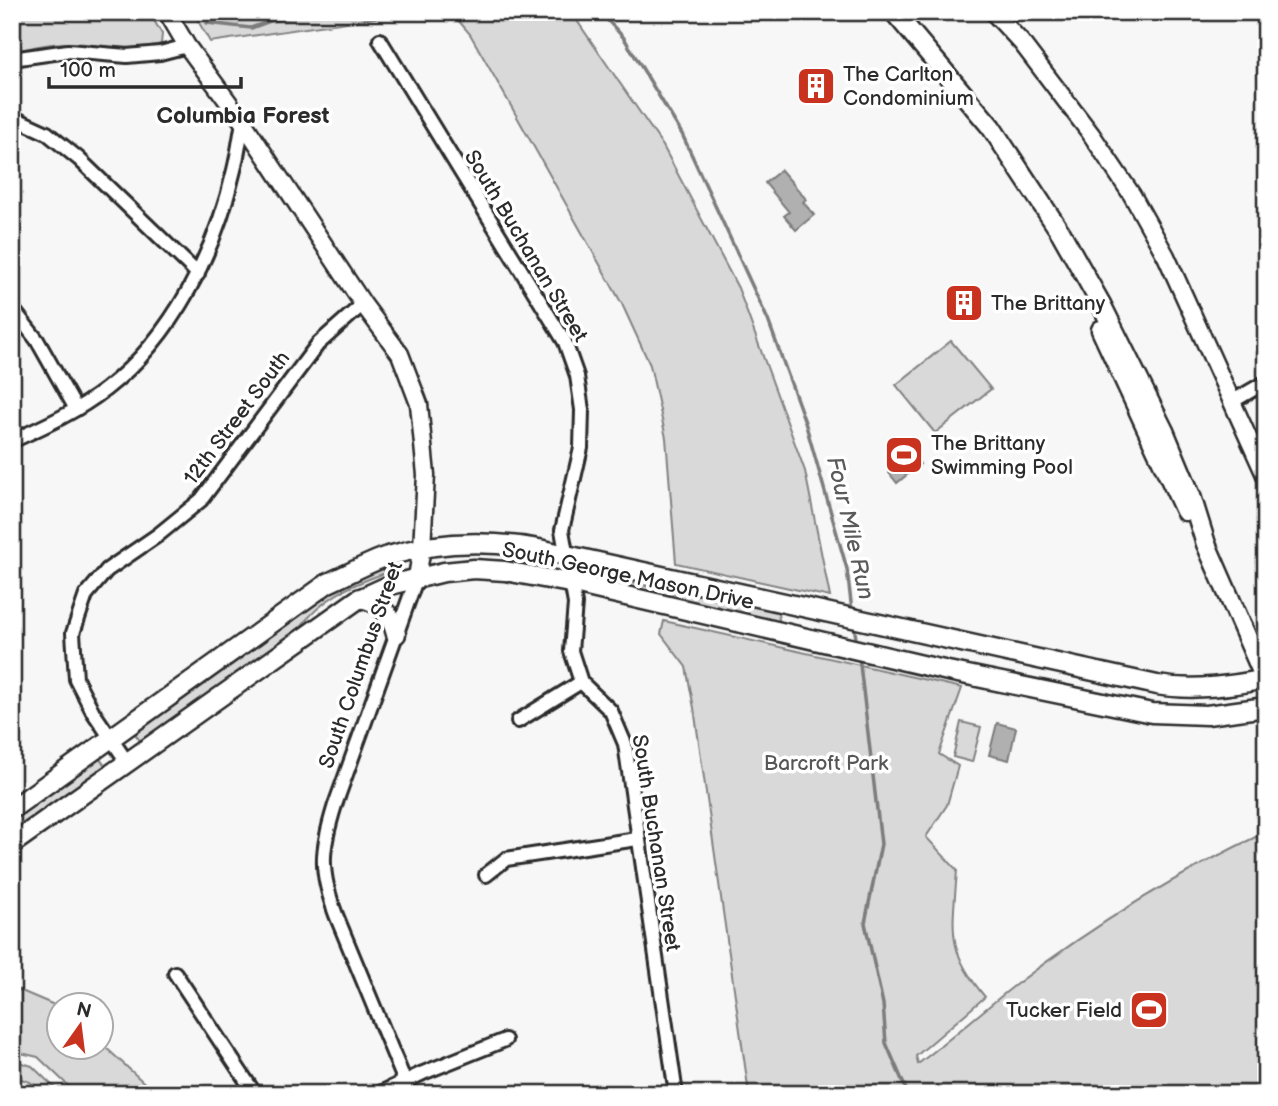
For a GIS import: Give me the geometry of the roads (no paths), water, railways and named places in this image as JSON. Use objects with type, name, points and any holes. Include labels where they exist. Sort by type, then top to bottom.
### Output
[{"type":"main road","points":[[880,12],[952,96],[1007,170],[1053,240],[1092,311],[1181,503],[1206,544]]},
{"type":"main road","points":[[894,12],[991,128],[1061,233],[1102,306],[1154,408],[1191,496],[1206,544],[1265,680]]},
{"type":"main road","name":"South George Mason Drive","points":[[12,809],[328,583],[387,556],[422,548],[487,542],[509,543],[1178,688],[1265,680]]},
{"type":"main road","name":"South George Mason Drive","points":[[12,844],[360,598],[390,584],[417,577],[474,569],[505,571],[570,583],[921,665],[1152,713],[1207,715],[1266,707]]},
{"type":"main road","points":[[360,598],[372,600],[383,607],[392,619],[396,634]]},
{"type":"street","name":"South Columbus Street","points":[[167,12],[187,46],[243,122],[363,304],[400,354],[419,404],[426,475],[422,548],[417,577],[335,805],[325,838],[323,863],[330,897],[408,1088]]},
{"type":"street","points":[[993,12],[1021,42],[1091,134],[1132,195],[1166,256],[1266,477]]},
{"type":"street","name":"South Buchanan Street","points":[[380,40],[565,342],[577,376],[582,410],[581,448],[562,530],[564,554],[575,604],[570,651],[581,682],[611,711],[625,744],[676,1094]]},
{"type":"street","points":[[12,59],[68,51],[127,57],[187,46]]},
{"type":"street","points":[[12,117],[47,133],[79,159],[198,274]]},
{"type":"street","points":[[12,441],[76,410],[106,389],[132,366],[165,329],[198,274],[222,211],[243,122]]},
{"type":"street","name":"12th Street South","points":[[127,762],[93,712],[76,679],[73,633],[86,595],[107,570],[158,536],[201,500],[318,344],[363,304]]},
{"type":"street","points":[[12,308],[37,340],[76,410]]},
{"type":"street","points":[[1233,401],[1266,382]]},
{"type":"street","points":[[518,721],[581,682]]},
{"type":"street","points":[[486,875],[506,859],[637,839]]},
{"type":"street","points":[[174,973],[255,1094]]},
{"type":"street","points":[[378,1094],[408,1088],[505,1040]]},
{"type":"waterway","points":[[207,23],[251,28],[311,12]]},
{"type":"waterway","name":"Four Mile Run","points":[[600,12],[624,38],[682,134],[768,320],[805,422],[847,569],[852,611]]},
{"type":"waterway","name":"Four Mile Run","points":[[854,625],[857,645]]},
{"type":"waterway","name":"Four Mile Run","points":[[859,656],[881,844],[865,923],[883,1004],[886,1043],[908,1094]]},
{"type":"place","name":"The Carlton Condominium","points":[[816,86]]},
{"type":"place","name":"The Brittany","points":[[964,303]]},
{"type":"place","name":"The Brittany Swimming Pool","points":[[904,455]]},
{"type":"place","name":"Tucker Field","points":[[1149,1010]]},
{"type":"district","name":"Columbia Forest","points":[[243,116]]},
{"type":"park label","name":"Barcroft Park","points":[[826,763]]}]
